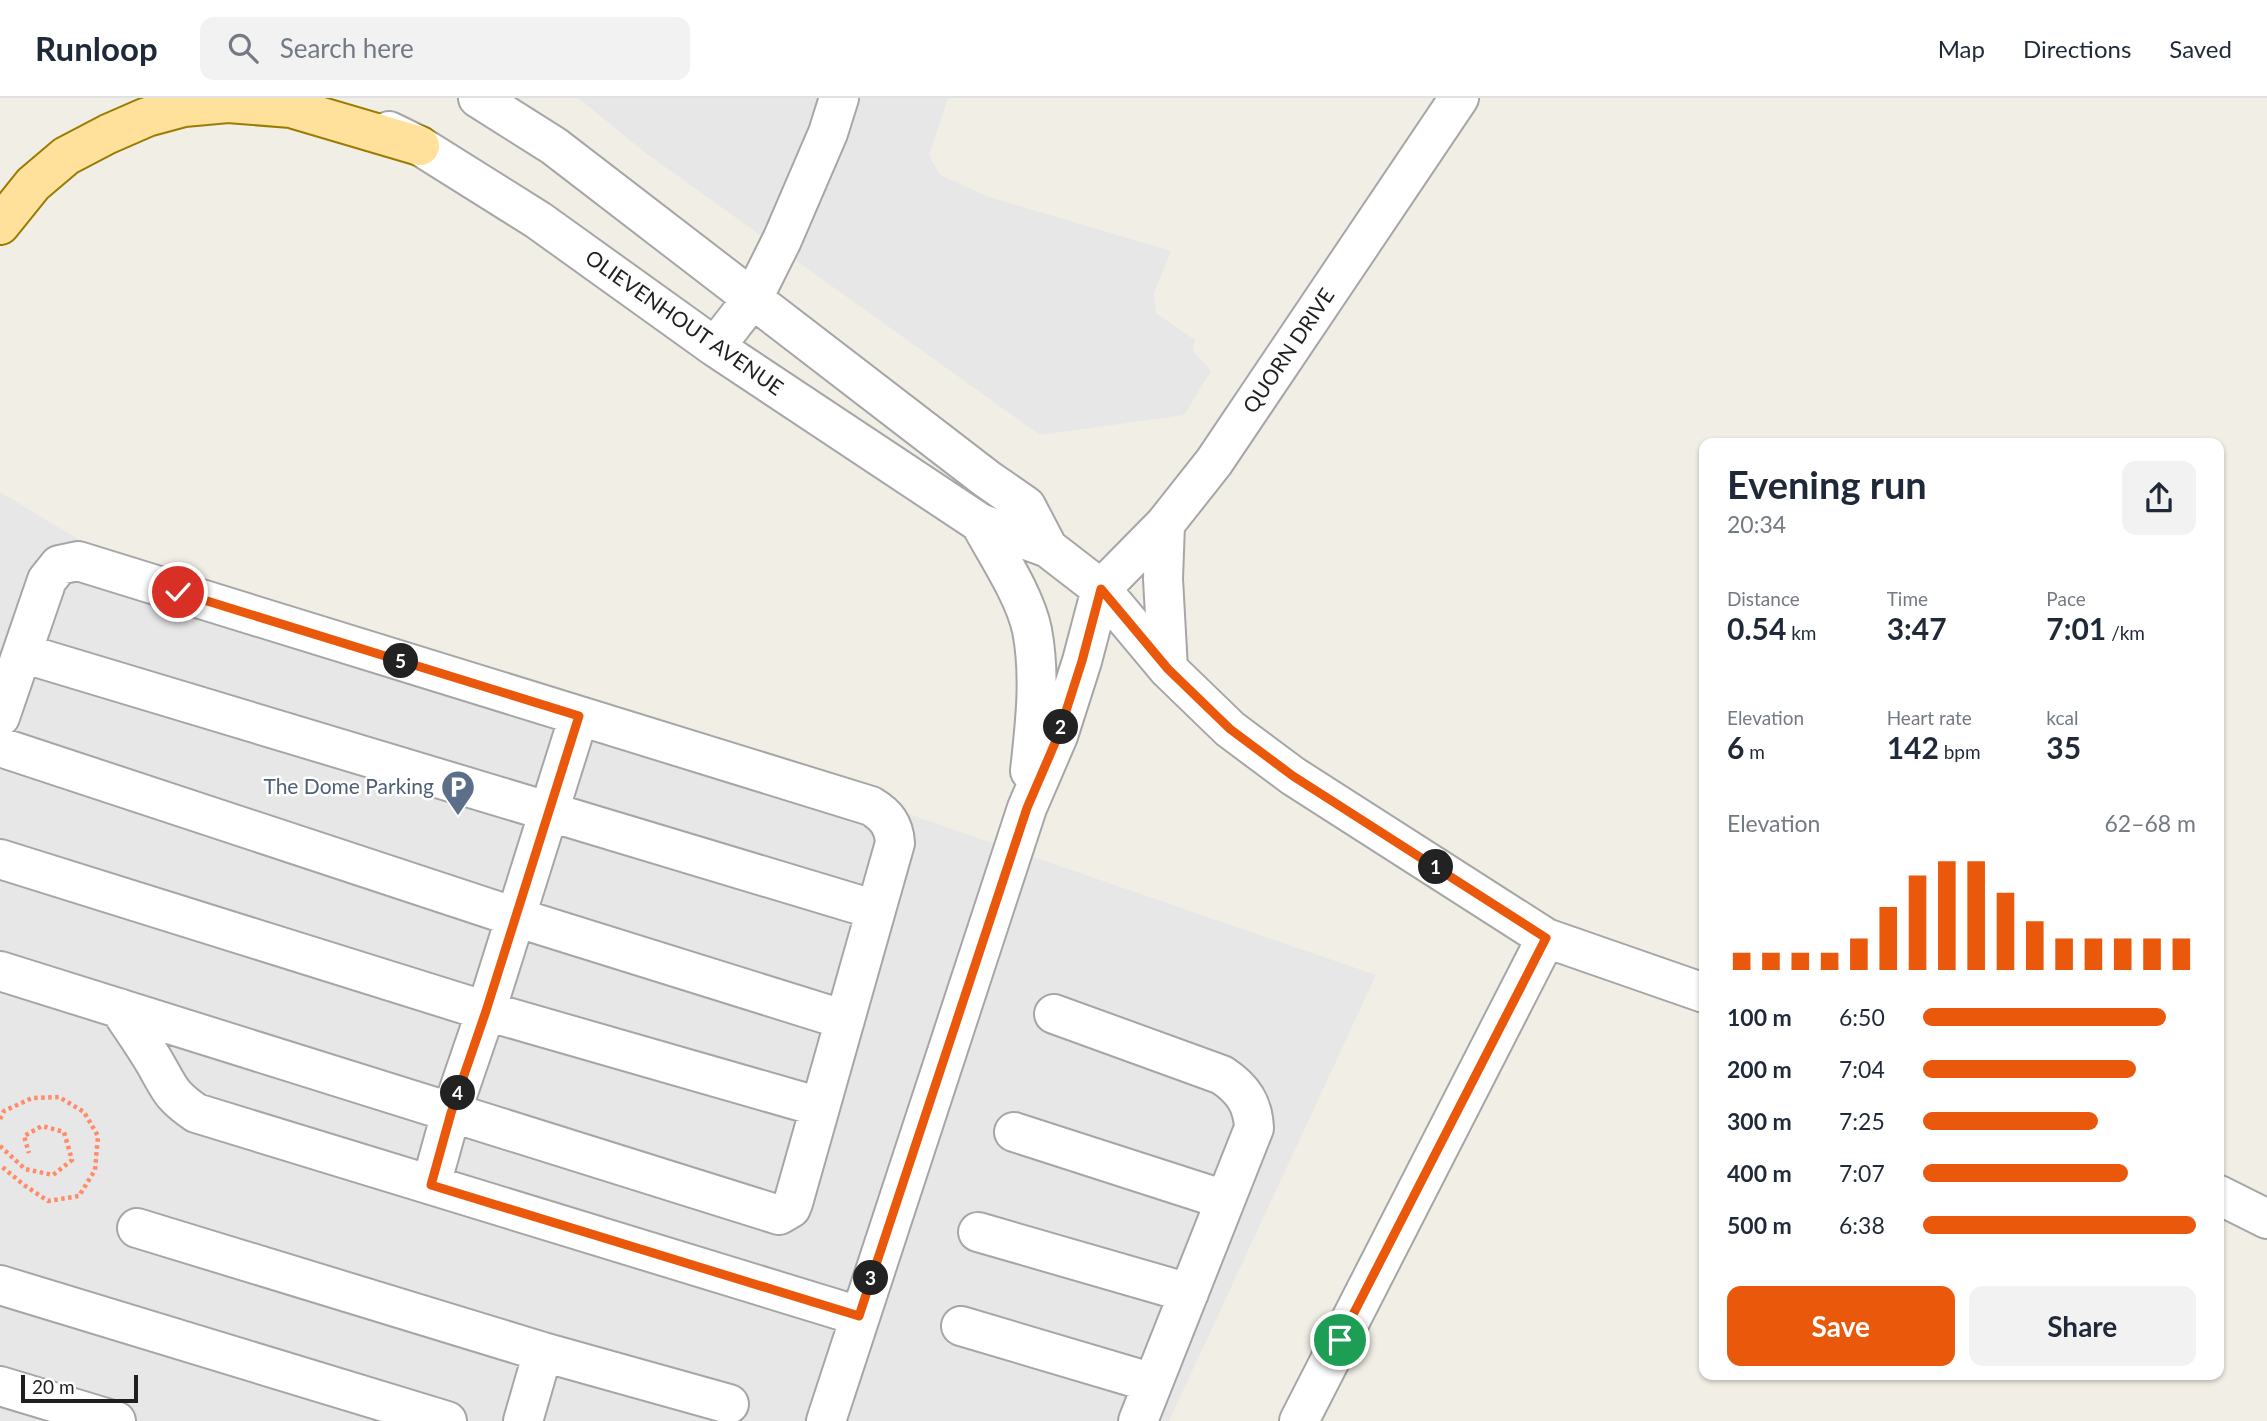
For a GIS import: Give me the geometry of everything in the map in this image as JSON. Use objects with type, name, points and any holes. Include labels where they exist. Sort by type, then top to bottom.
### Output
[{"type":"main road","points":[[0,225],[33,184],[66,156],[147,117],[184,107],[228,103],[291,108],[420,146]]},
{"type":"street","name":"OLIEVENHOUT AVENUE","points":[[318,98],[420,146],[538,220],[715,347],[980,523],[1048,548],[1101,589],[1168,669],[1230,729],[1293,776],[1546,938],[1699,991]]},
{"type":"street","name":"OLIEVENHOUT AVENUE","points":[[478,98],[554,146],[987,479],[1027,506],[1048,548]]},
{"type":"street","points":[[715,347],[753,298],[782,240],[823,144],[839,98]]},
{"type":"street","name":"QUORN DRIVE","points":[[1101,589],[1165,524],[1214,462],[1459,98]]},
{"type":"street","points":[[980,523],[1016,588],[1032,629],[1037,682],[1027,808]]},
{"type":"street","points":[[1165,524],[1163,579],[1168,669]]},
{"type":"street","points":[[0,717],[47,579],[59,565],[78,561],[871,806],[883,813],[894,833],[895,843],[793,1203],[791,1208],[779,1215],[0,971]]},
{"type":"street","points":[[826,1421],[1027,808],[1058,736],[1101,589]]},
{"type":"street","points":[[22,653],[876,910]]},
{"type":"street","points":[[431,1185],[451,1113],[579,716]]},
{"type":"street","points":[[0,747],[515,917],[845,1020]]},
{"type":"street","points":[[0,859],[486,1011],[820,1107]]},
{"type":"street","points":[[1299,1421],[1546,938]]},
{"type":"street","points":[[119,1008],[155,1063],[167,1087],[179,1101],[196,1113],[859,1316]]},
{"type":"street","points":[[1054,1014],[1223,1076],[1236,1084],[1253,1113],[1254,1128],[1138,1421]]},
{"type":"street","points":[[1014,1132],[1225,1200]]},
{"type":"street","points":[[2224,1198],[2267,1219]]},
{"type":"street","points":[[137,1228],[543,1352],[729,1404]]},
{"type":"street","points":[[978,1232],[1189,1293]]},
{"type":"street","points":[[0,1285],[447,1421]]},
{"type":"street","points":[[961,1325],[1153,1383]]},
{"type":"street","points":[[523,1421],[543,1352]]},
{"type":"street","points":[[0,1386],[116,1421]]},
{"type":"path","points":[[0,1119],[4,1111],[32,1098],[59,1097],[84,1112],[98,1136],[95,1170],[79,1196],[48,1201],[0,1165]]},
{"type":"path","points":[[0,1146],[25,1170],[53,1175],[72,1160],[64,1132],[42,1126],[24,1136],[29,1153]]},
{"type":"shaded area","points":[[578,98],[948,98],[929,155],[940,175],[989,197],[1171,251],[1154,293],[1156,313],[1195,340],[1193,351],[1211,371],[1184,415],[1040,435],[647,154]]},
{"type":"shaded area","name":"The Dome Parking","points":[[0,492],[81,541],[455,658],[1376,975],[1169,1421],[0,1421]]},
{"type":"place","name":"The Dome Parking","points":[[458,817]]},
{"type":"route","points":[[178,592],[579,716],[451,1113],[431,1185],[859,1316],[1027,808],[1071,699],[1101,589],[1168,669],[1230,729],[1293,776],[1546,938],[1340,1340]]}]
